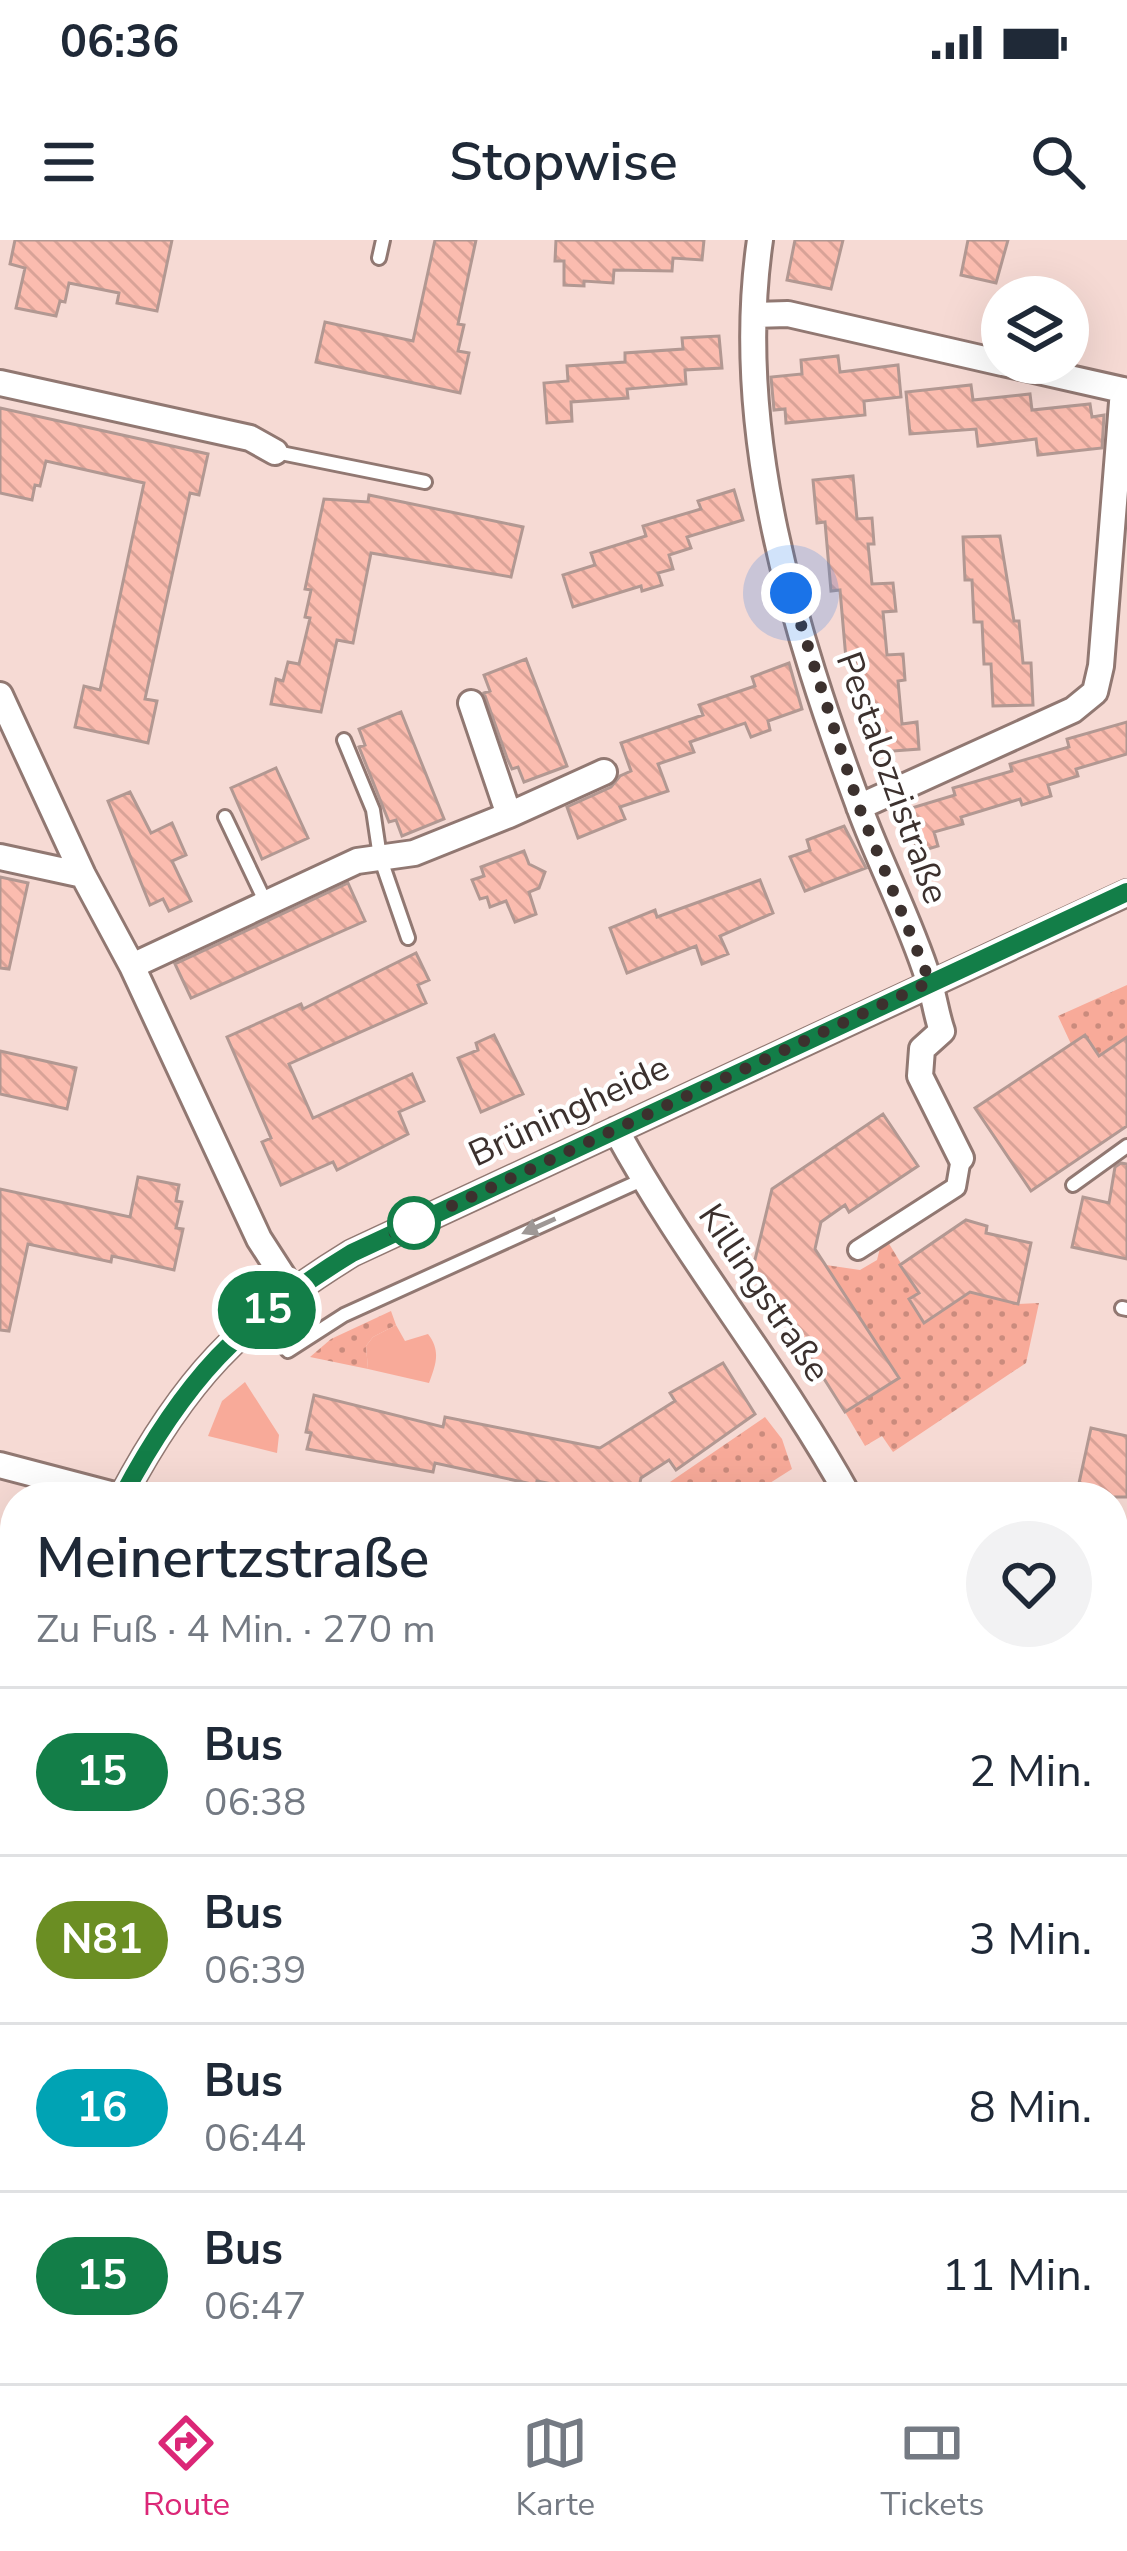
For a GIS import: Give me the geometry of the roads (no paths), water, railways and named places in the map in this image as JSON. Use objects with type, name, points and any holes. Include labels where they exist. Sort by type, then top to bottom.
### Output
[{"type":"street","name":"Pestalozzistraße","points":[[760,240],[758,408],[766,486],[800,629],[859,807],[930,982],[942,1031],[922,1049],[920,1076],[961,1158]]},
{"type":"street","points":[[756,315],[788,314],[981,358]]},
{"type":"street","points":[[859,807],[1073,710],[1095,692],[1125,390],[1089,382]]},
{"type":"street","points":[[0,383],[250,438],[274,452]]},
{"type":"street","points":[[0,695],[259,1239],[292,1290]]},
{"type":"street","points":[[471,703],[509,815]]},
{"type":"street","points":[[132,966],[357,862],[414,853],[604,772]]},
{"type":"street","points":[[0,857],[82,875]]},
{"type":"street","name":"Brüningheide","points":[[130,1482],[154,1437],[198,1375],[292,1290],[394,1233],[1127,892]]},
{"type":"street","name":"Killingstraße","points":[[616,1130],[773,1369],[840,1482]]},
{"type":"street","points":[[858,1250],[956,1187],[961,1158]]},
{"type":"street","points":[[0,1466],[63,1482]]},
{"type":"lane","points":[[379,257],[383,240]]},
{"type":"lane","points":[[274,452],[425,482]]},
{"type":"lane","points":[[344,740],[373,810],[380,857],[408,938]]},
{"type":"lane","points":[[226,817],[266,904]]},
{"type":"lane","points":[[1073,1185],[1127,1146]]},
{"type":"lane","points":[[258,1317],[288,1351],[344,1315],[646,1179]]}]
